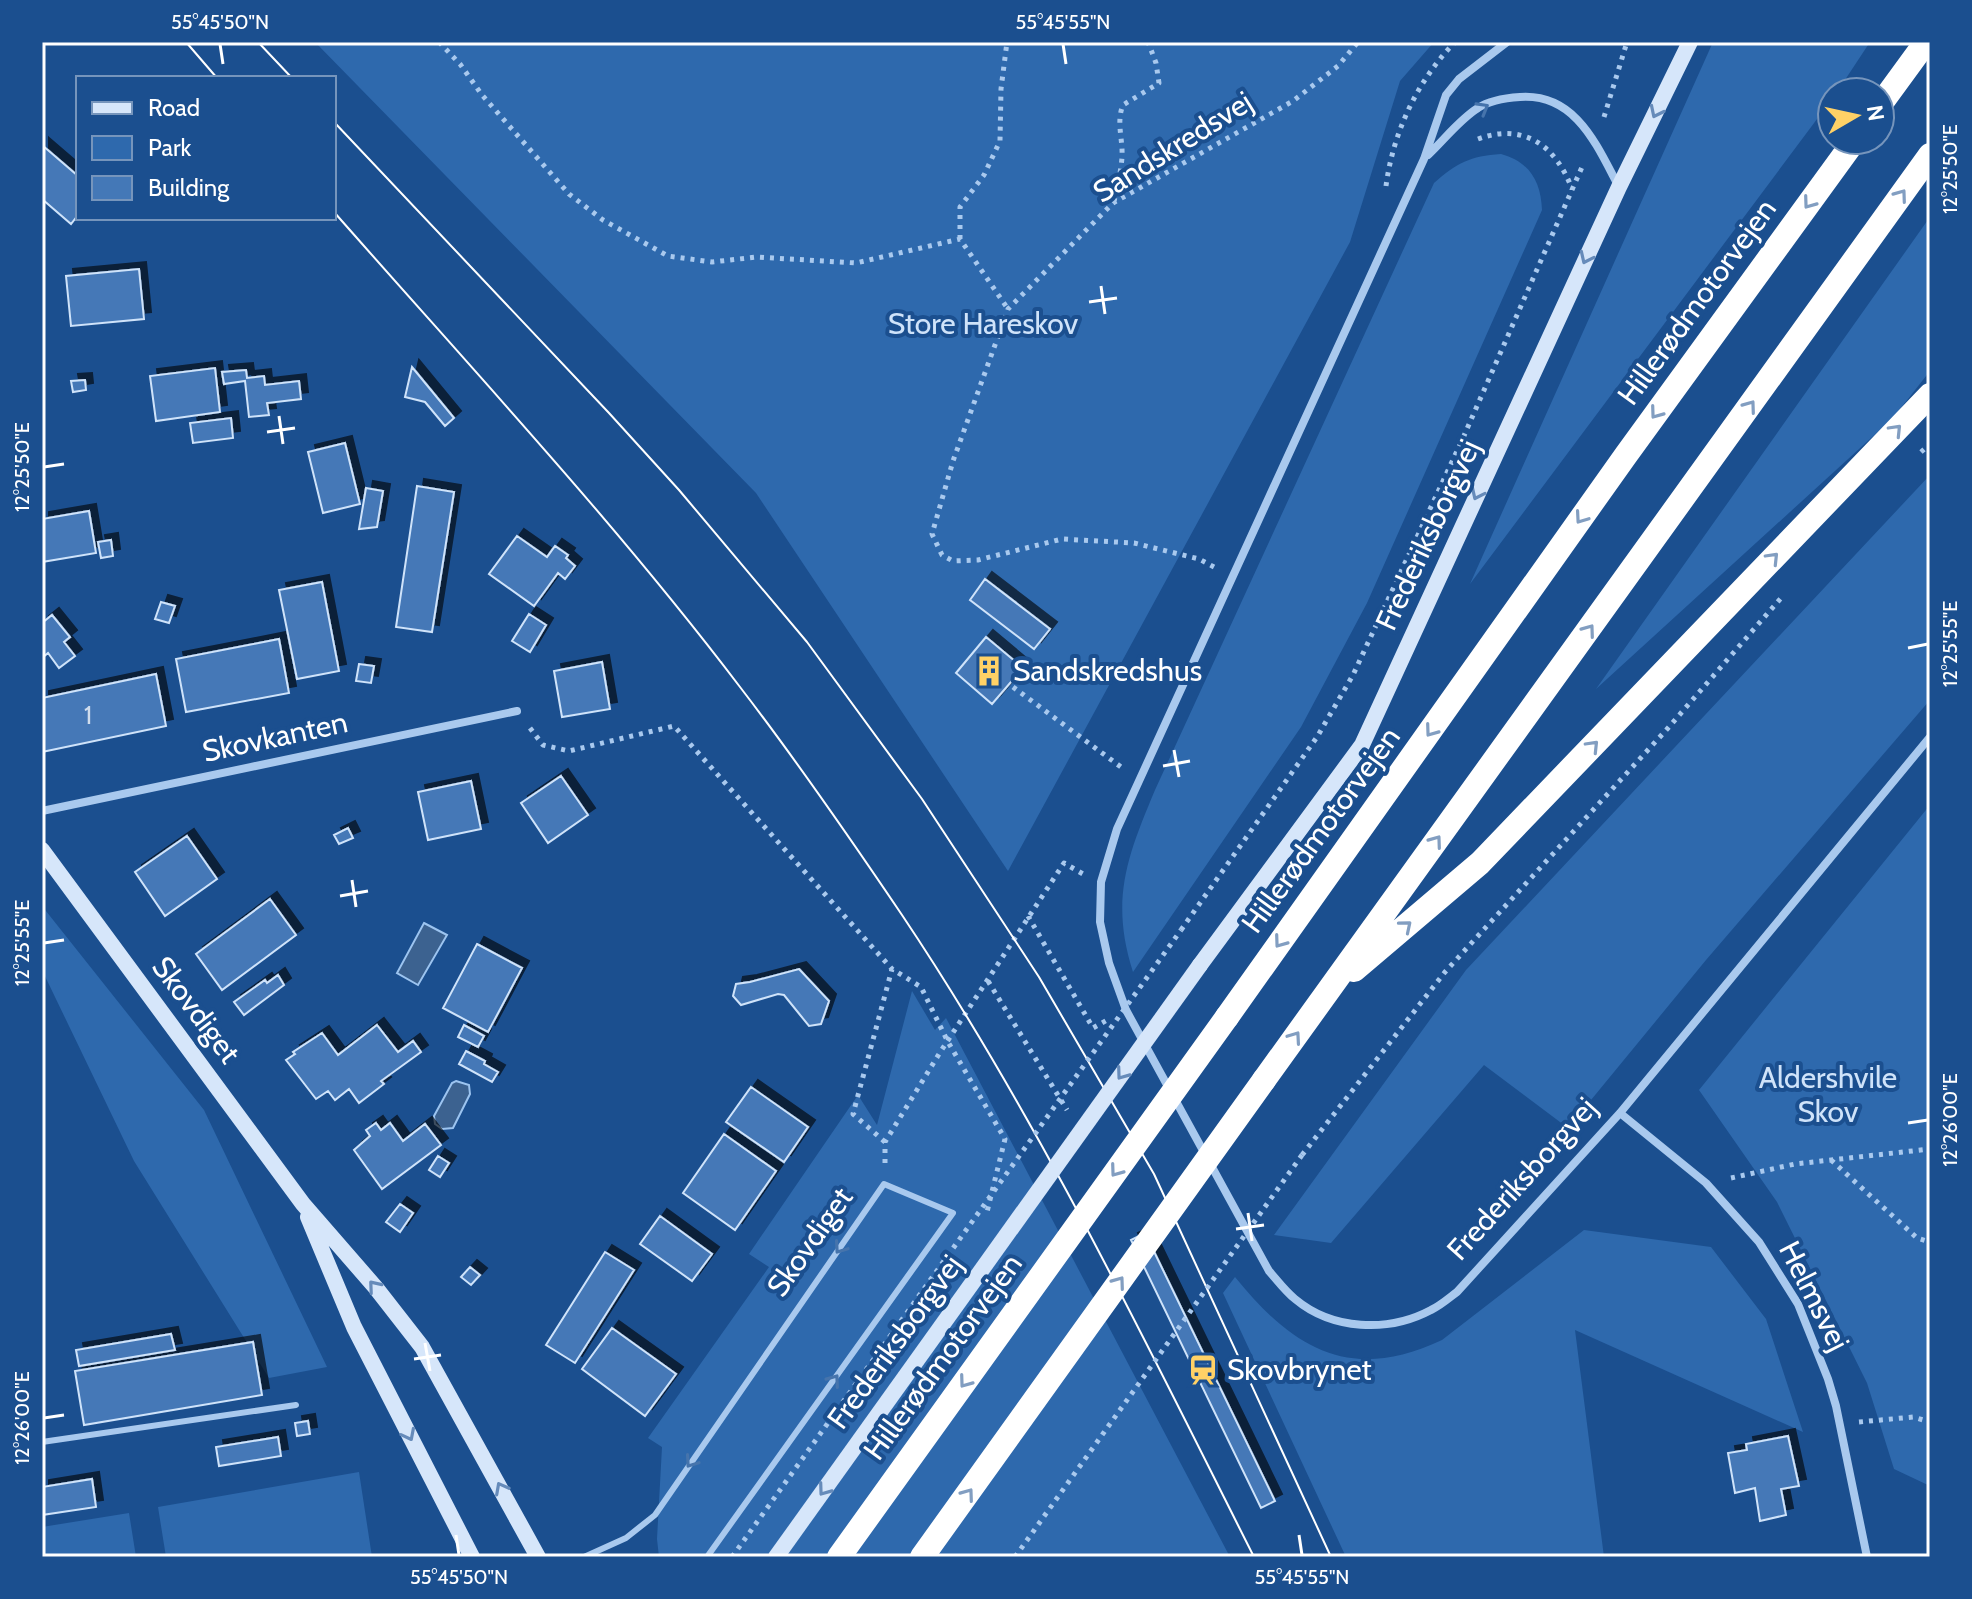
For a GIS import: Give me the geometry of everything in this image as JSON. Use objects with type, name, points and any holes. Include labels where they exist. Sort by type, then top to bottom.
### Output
[{"type":"highway","points":[[1896,83],[1926,42]]},
{"type":"highway","points":[[922,1557],[1930,155]]},
{"type":"highway","name":"Hillerødmotorvejen","points":[[839,1557],[1626,455],[1843,156]]},
{"type":"highway","points":[[1325,995],[1480,863],[1930,395]]},
{"type":"street","name":"Frederiksborgvej","points":[[1507,42],[1459,79],[1446,95],[1424,159],[1117,829],[1101,882],[1100,922],[1109,963],[1126,1010],[1269,1271],[1293,1298],[1317,1314],[1342,1324],[1372,1325],[1402,1320],[1431,1311],[1457,1292],[1620,1113],[1930,737]]},
{"type":"street","name":"Frederiksborgvej","points":[[776,1557],[1200,965],[1362,745],[1619,187],[1690,42]]},
{"type":"street","name":"Frederiksborgvej","points":[[1424,159],[1478,108],[1502,98],[1529,96],[1569,111],[1584,124],[1619,187]]},
{"type":"street","name":"Skovkanten","points":[[42,811],[517,711]]},
{"type":"street","name":"Skovdiget","points":[[42,850],[303,1204],[422,1347],[538,1557]]},
{"type":"street","name":"Helmsvej","points":[[1620,1113],[1706,1183],[1759,1242],[1798,1304],[1836,1406],[1867,1557]]},
{"type":"street","name":"Skovdiget","points":[[303,1204],[354,1327],[472,1557]]},
{"type":"lane","name":"Skovdiget","points":[[584,1557],[626,1538],[655,1515],[884,1184],[953,1213],[707,1557]]},
{"type":"lane","points":[[42,1442],[296,1405]]},
{"type":"path","points":[[439,42],[569,194],[603,220],[668,256],[712,262],[757,257],[856,263],[960,239]]},
{"type":"path","points":[[1007,42],[1001,89],[1000,141],[984,175],[960,207],[960,239],[1008,309]]},
{"type":"path","points":[[1113,203],[1122,159],[1120,112],[1123,105],[1159,83],[1148,42]]},
{"type":"path","name":"Sandskredsvej","points":[[1233,576],[1199,559],[1134,543],[1062,539],[978,560],[953,561],[942,555],[932,534],[953,461],[1008,309],[1113,203],[1293,101],[1338,66],[1358,42]]},
{"type":"path","points":[[732,1557],[1317,737],[1353,675],[1463,438],[1573,191],[1620,70],[1627,42]]},
{"type":"path","points":[[1476,140],[1511,133],[1532,138],[1550,151],[1564,168],[1573,191]]},
{"type":"path","points":[[1920,453],[1930,444]]},
{"type":"path","points":[[1015,1557],[1302,1155],[1445,972],[1668,728],[1788,590]]},
{"type":"path","points":[[1013,687],[1139,780]]},
{"type":"path","points":[[517,711],[543,745],[569,751],[674,726],[892,969],[921,987],[948,1042],[1005,1139],[985,1221]]},
{"type":"path","points":[[892,969],[853,1114],[885,1142],[1064,863]]},
{"type":"path","points":[[1028,916],[1093,1028],[1126,1010]]},
{"type":"path","points":[[1706,1183],[1795,1164],[1930,1149]]},
{"type":"path","points":[[1831,1160],[1917,1238],[1930,1242]]},
{"type":"path","points":[[1838,1424],[1913,1417],[1930,1422]]},
{"type":"green space","name":"Store Hareskov","points":[[315,42],[1434,42],[1400,81],[1350,242],[1008,871],[756,493]]},
{"type":"green space","points":[[1713,42],[1870,42],[1848,76],[1816,76],[1816,120],[1470,584]]},
{"type":"green space","points":[[1501,154],[1520,162],[1532,174],[1542,210],[1367,603],[1301,727],[1133,972],[1126,946],[1122,900],[1130,858],[1155,790],[1434,183],[1464,162]]},
{"type":"green space","points":[[1930,217],[1930,371],[1893,418],[1596,689]]},
{"type":"green space","points":[[1930,475],[1930,700],[1706,960],[1568,1128],[1484,1065],[1331,1243],[1274,1235],[1466,970]]},
{"type":"green space","name":"Aldershvile Skov","points":[[1930,805],[1930,1486],[1894,1469],[1867,1383],[1777,1202],[1699,1090]]},
{"type":"green space","points":[[42,906],[204,1110],[327,1367],[269,1378],[134,1161],[42,970]]},
{"type":"green space","points":[[912,991],[935,1030],[946,1018],[1230,1557],[659,1557],[657,1539],[662,1447],[648,1438],[769,1267],[749,1254],[858,1095],[877,1125]]},
{"type":"green space","points":[[1584,1230],[1711,1247],[1766,1319],[1803,1432],[1575,1330],[1604,1557],[1346,1557],[1223,1293],[1235,1277],[1279,1324],[1302,1340],[1326,1352],[1352,1358],[1380,1359],[1409,1353],[1442,1340]]},
{"type":"green space","points":[[359,1472],[372,1557],[166,1557],[158,1507]]},
{"type":"green space","points":[[129,1513],[136,1557],[42,1557],[42,1527]]},
{"type":"shaded area","points":[[424,923],[447,935],[418,985],[397,973]]},
{"type":"shaded area","points":[[456,1081],[469,1085],[470,1094],[453,1128],[442,1129],[435,1124],[434,1116]]},
{"type":"building","points":[[42,145],[76,174],[76,218],[71,224],[42,199]]},
{"type":"building","points":[[139,269],[144,319],[71,326],[66,276]]},
{"type":"building","points":[[412,367],[454,418],[445,426],[425,402],[405,397]]},
{"type":"building","points":[[215,368],[220,412],[156,421],[150,376]]},
{"type":"building","points":[[246,370],[247,378],[264,376],[265,385],[299,381],[301,399],[267,403],[269,415],[249,417],[245,381],[224,384],[222,372]]},
{"type":"building","points":[[85,380],[86,390],[73,392],[71,381]]},
{"type":"building","points":[[231,418],[233,438],[193,443],[190,423]]},
{"type":"building","points":[[345,443],[360,504],[323,513],[308,452]]},
{"type":"building","points":[[417,486],[454,492],[432,632],[396,627]]},
{"type":"building","points":[[366,488],[383,491],[377,527],[359,529]]},
{"type":"building","points":[[89,511],[96,553],[42,562],[42,519]]},
{"type":"building","points":[[517,536],[547,557],[555,546],[568,555],[566,558],[575,566],[565,579],[558,573],[534,606],[489,574]]},
{"type":"building","points":[[111,540],[113,556],[101,558],[98,542]]},
{"type":"building","points":[[985,579],[1050,629],[1034,649],[970,600]]},
{"type":"building","points":[[322,582],[339,671],[297,679],[279,590]]},
{"type":"building","points":[[161,602],[175,606],[169,623],[155,619]]},
{"type":"building","points":[[529,614],[546,625],[530,652],[512,641]]},
{"type":"building","points":[[52,615],[70,637],[64,642],[75,656],[59,668],[48,653],[42,658],[42,623]]},
{"type":"building","name":"Sandskredshus","points":[[986,637],[1023,668],[992,704],[956,673]]},
{"type":"building","points":[[279,639],[289,693],[186,712],[176,659]]},
{"type":"building","points":[[602,662],[610,709],[562,717],[554,671]]},
{"type":"building","points":[[359,664],[374,666],[371,683],[356,681]]},
{"type":"building","points":[[156,674],[166,726],[42,752],[42,698]]},
{"type":"building","points":[[561,776],[588,815],[548,843],[521,803]]},
{"type":"building","points":[[471,781],[481,829],[428,840],[418,792]]},
{"type":"building","points":[[348,828],[353,838],[339,844],[334,835]]},
{"type":"building","points":[[187,836],[217,879],[165,916],[135,872]]},
{"type":"building","points":[[270,899],[296,935],[222,990],[196,954]]},
{"type":"building","points":[[477,944],[522,968],[488,1032],[443,1008]]},
{"type":"building","points":[[799,969],[829,1001],[821,1024],[809,1026],[784,995],[741,1005],[733,996],[736,984]]},
{"type":"building","points":[[278,975],[284,985],[244,1015],[234,1002],[265,980],[267,983]]},
{"type":"building","points":[[377,1025],[398,1052],[413,1041],[421,1052],[381,1081],[384,1084],[359,1103],[349,1089],[335,1100],[328,1091],[316,1099],[286,1060],[322,1033],[338,1055]]},
{"type":"building","points":[[464,1025],[484,1036],[478,1047],[458,1037]]},
{"type":"building","points":[[466,1051],[498,1072],[492,1082],[459,1064]]},
{"type":"building","points":[[751,1087],[808,1127],[784,1162],[726,1122]]},
{"type":"building","points":[[376,1123],[381,1130],[390,1123],[403,1141],[425,1124],[441,1145],[382,1189],[354,1150],[370,1136],[366,1130]]},
{"type":"building","points":[[724,1134],[776,1171],[735,1230],[683,1193]]},
{"type":"building","points":[[438,1156],[449,1163],[440,1177],[429,1170]]},
{"type":"building","points":[[400,1204],[413,1213],[400,1232],[386,1222]]},
{"type":"building","points":[[660,1216],[712,1254],[692,1281],[640,1244]]},
{"type":"building","points":[[1145,1233],[1275,1501],[1261,1508],[1131,1240]]},
{"type":"building","points":[[605,1252],[634,1270],[575,1363],[546,1345]]},
{"type":"building","points":[[470,1267],[480,1275],[471,1285],[461,1277]]},
{"type":"building","points":[[612,1328],[676,1374],[645,1416],[582,1369]]},
{"type":"building","points":[[171,1334],[175,1350],[79,1366],[76,1350]]},
{"type":"building","points":[[253,1342],[262,1395],[84,1425],[75,1371]]},
{"type":"building","points":[[308,1421],[310,1434],[297,1436],[295,1423]]},
{"type":"building","points":[[1788,1436],[1799,1486],[1781,1489],[1786,1515],[1760,1521],[1755,1488],[1735,1493],[1728,1453],[1747,1450],[1746,1444]]},
{"type":"building","points":[[278,1437],[281,1456],[219,1466],[216,1447]]},
{"type":"building","points":[[92,1479],[96,1507],[42,1515],[42,1487]]},
{"type":"tram line","points":[[186,42],[215,76]]},
{"type":"tram line","points":[[258,42],[290,76]]},
{"type":"tram line","points":[[336,124],[679,490],[807,642],[922,799],[1039,977],[1154,1174],[1331,1557]]},
{"type":"tram line","points":[[336,214],[643,565],[761,715],[863,857],[952,992],[1044,1150],[1088,1230],[1254,1557]]},
{"type":"place","name":"Sandskredshus","points":[[989,671]]},
{"type":"place","name":"Skovbrynet","points":[[1203,1370]]}]
